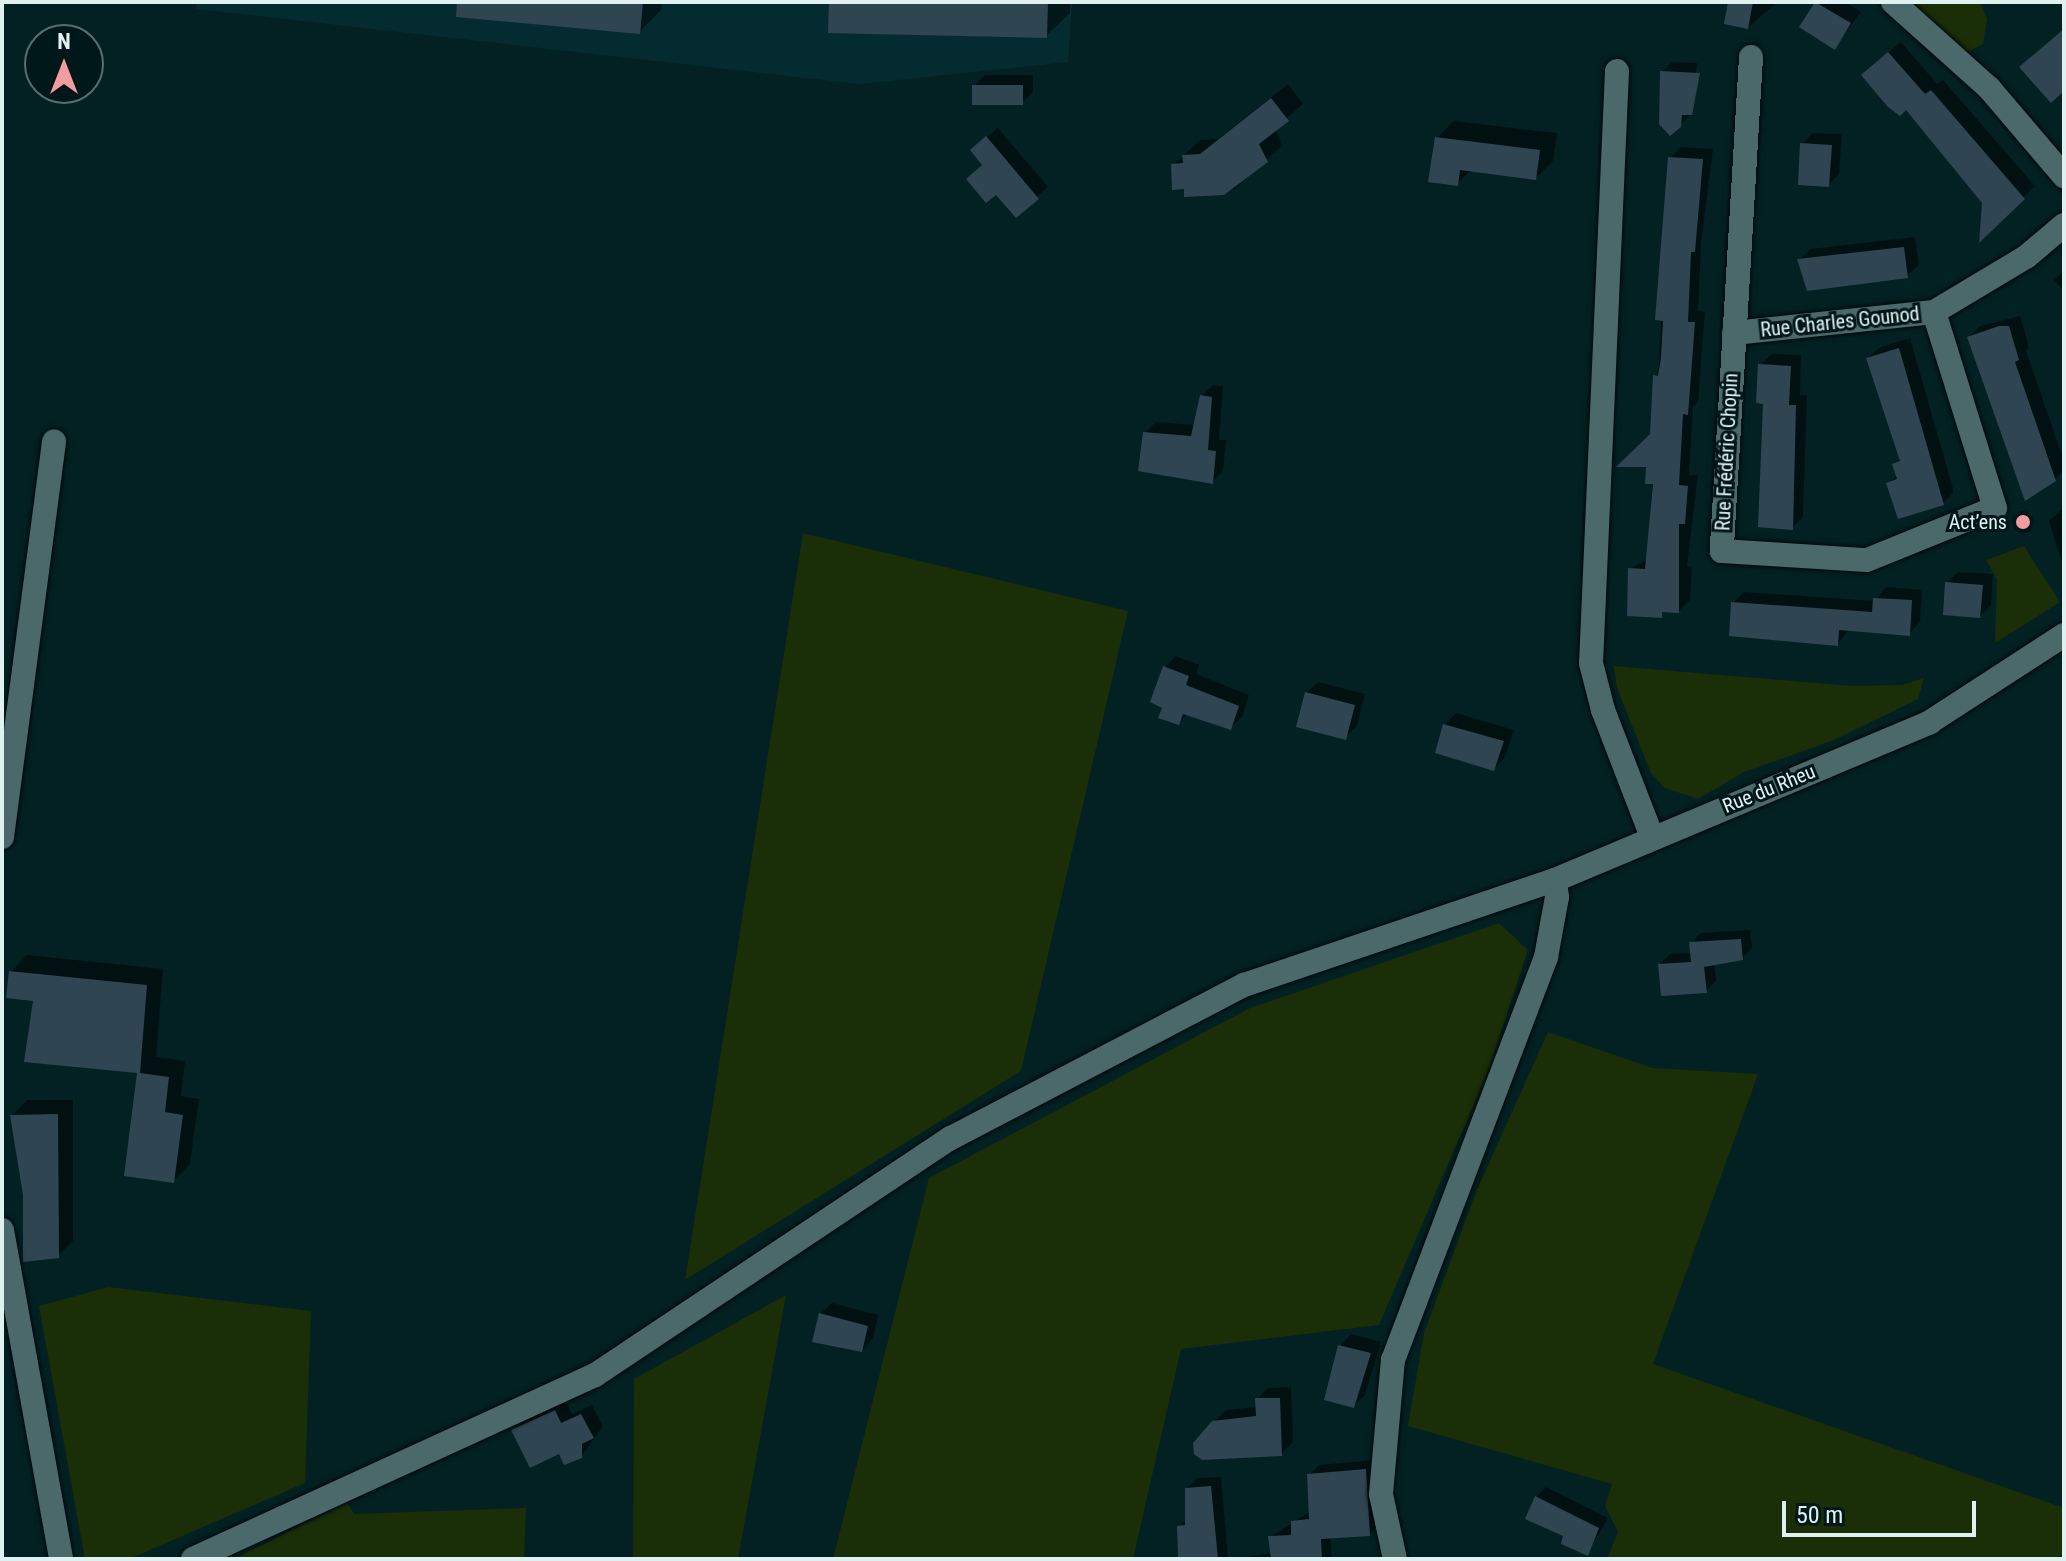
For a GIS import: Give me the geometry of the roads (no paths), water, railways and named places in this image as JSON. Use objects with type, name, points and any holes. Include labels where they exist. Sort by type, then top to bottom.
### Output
[{"type":"street","points":[[1893,2],[1989,88],[2064,176]]},
{"type":"street","name":"Rue Frédéric Chopin","points":[[1751,57],[1722,551],[1867,560],[1995,508],[1934,312]]},
{"type":"street","points":[[1617,71],[1591,663],[1603,710],[1652,837]]},
{"type":"street","name":"Rue Charles Gounod","points":[[1734,333],[1934,312],[2026,257],[2064,225]]},
{"type":"street","points":[[2,837],[54,441]]},
{"type":"street","name":"Rue du Rheu","points":[[193,1559],[595,1375],[951,1138],[1244,985],[1459,909],[1555,880],[1930,722],[2064,635]]},
{"type":"street","points":[[1395,1559],[1381,1494],[1393,1360],[1546,957],[1557,897],[1555,880]]},
{"type":"street","points":[[2,1230],[61,1559]]},
{"type":"place","name":"Act’ens","points":[[2023,522]]}]
